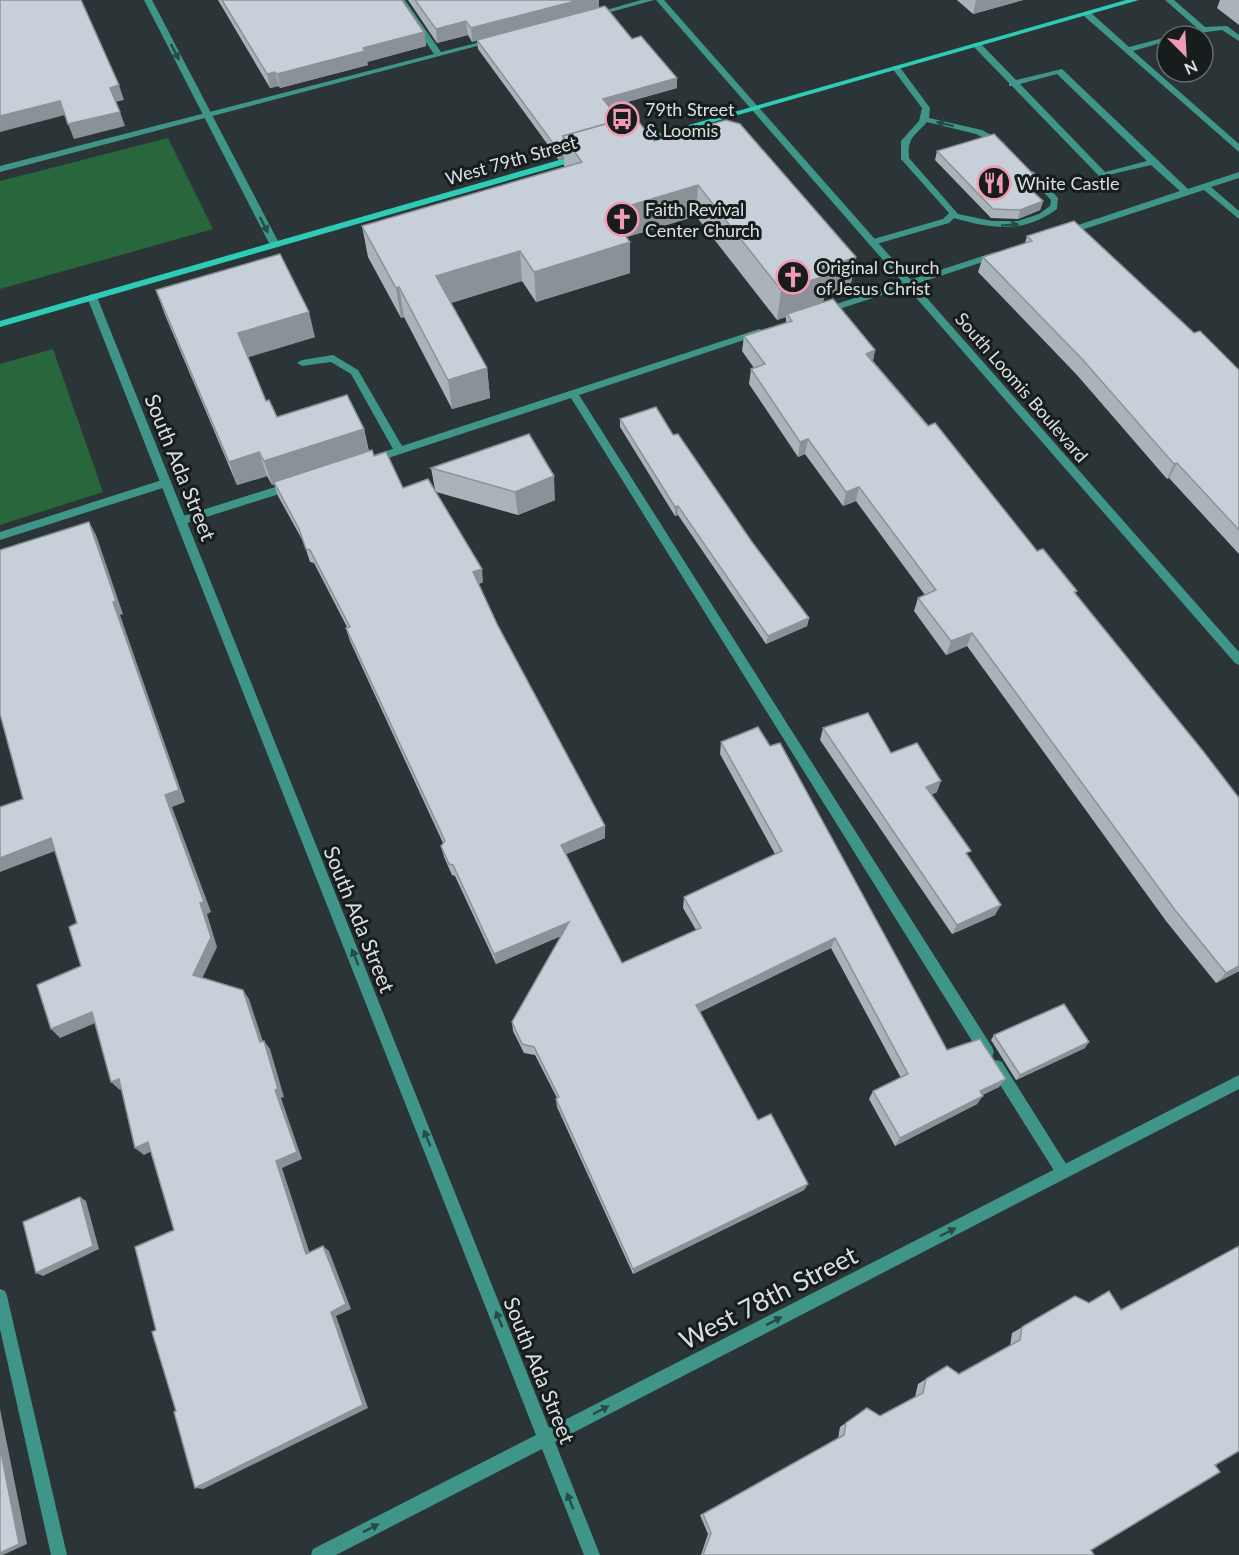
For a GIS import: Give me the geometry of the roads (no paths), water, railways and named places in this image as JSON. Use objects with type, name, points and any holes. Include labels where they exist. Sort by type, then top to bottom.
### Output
[{"type":"main road","points":[[626,145],[1135,0]]},
{"type":"main road","name":"West 79th Street","points":[[0,324],[592,154]]},
{"type":"street","points":[[148,0],[275,245]]},
{"type":"street","points":[[401,0],[439,55]]},
{"type":"street","points":[[587,16],[650,0]]},
{"type":"street","name":"South Loomis Boulevard","points":[[660,0],[1239,660]]},
{"type":"street","points":[[1169,0],[1197,24]]},
{"type":"street","points":[[1087,14],[1239,149]]},
{"type":"street","points":[[1215,28],[1224,28],[1239,39]]},
{"type":"street","points":[[0,169],[507,37]]},
{"type":"street","points":[[1128,50],[1155,42]]},
{"type":"street","points":[[977,45],[1012,84],[1104,175],[1154,162]]},
{"type":"street","points":[[896,68],[926,108],[925,119],[904,139],[902,147],[904,159],[951,207],[953,215]]},
{"type":"street","points":[[1012,84],[1059,71],[1186,192]]},
{"type":"street","points":[[925,119],[979,132],[998,140],[1008,150]]},
{"type":"street","points":[[953,215],[997,226],[1026,223],[1043,218],[1054,207],[1055,200],[1024,167]]},
{"type":"street","points":[[1052,236],[1239,175]]},
{"type":"street","points":[[1205,186],[1239,216]]},
{"type":"street","points":[[873,242],[946,221],[953,215]]},
{"type":"street","points":[[809,316],[1008,251]]},
{"type":"street","name":"South Ada Street","points":[[92,297],[592,1555]]},
{"type":"street","points":[[364,461],[764,330]]},
{"type":"street","points":[[302,363],[333,358],[355,372],[399,450]]},
{"type":"street","points":[[573,393],[1063,1172]]},
{"type":"street","points":[[0,536],[165,483]]},
{"type":"street","points":[[181,521],[296,484]]},
{"type":"street","name":"West 78th Street","points":[[319,1555],[1239,1082]]},
{"type":"street","points":[[0,1296],[59,1555]]},
{"type":"place","name":"79th Street & Loomis","points":[[622,119]]},
{"type":"place","name":"White Castle","points":[[994,183]]},
{"type":"place","name":"Faith Revival Center Church","points":[[622,219]]},
{"type":"place","name":"Original Church of Jesus Christ","points":[[793,277]]}]
